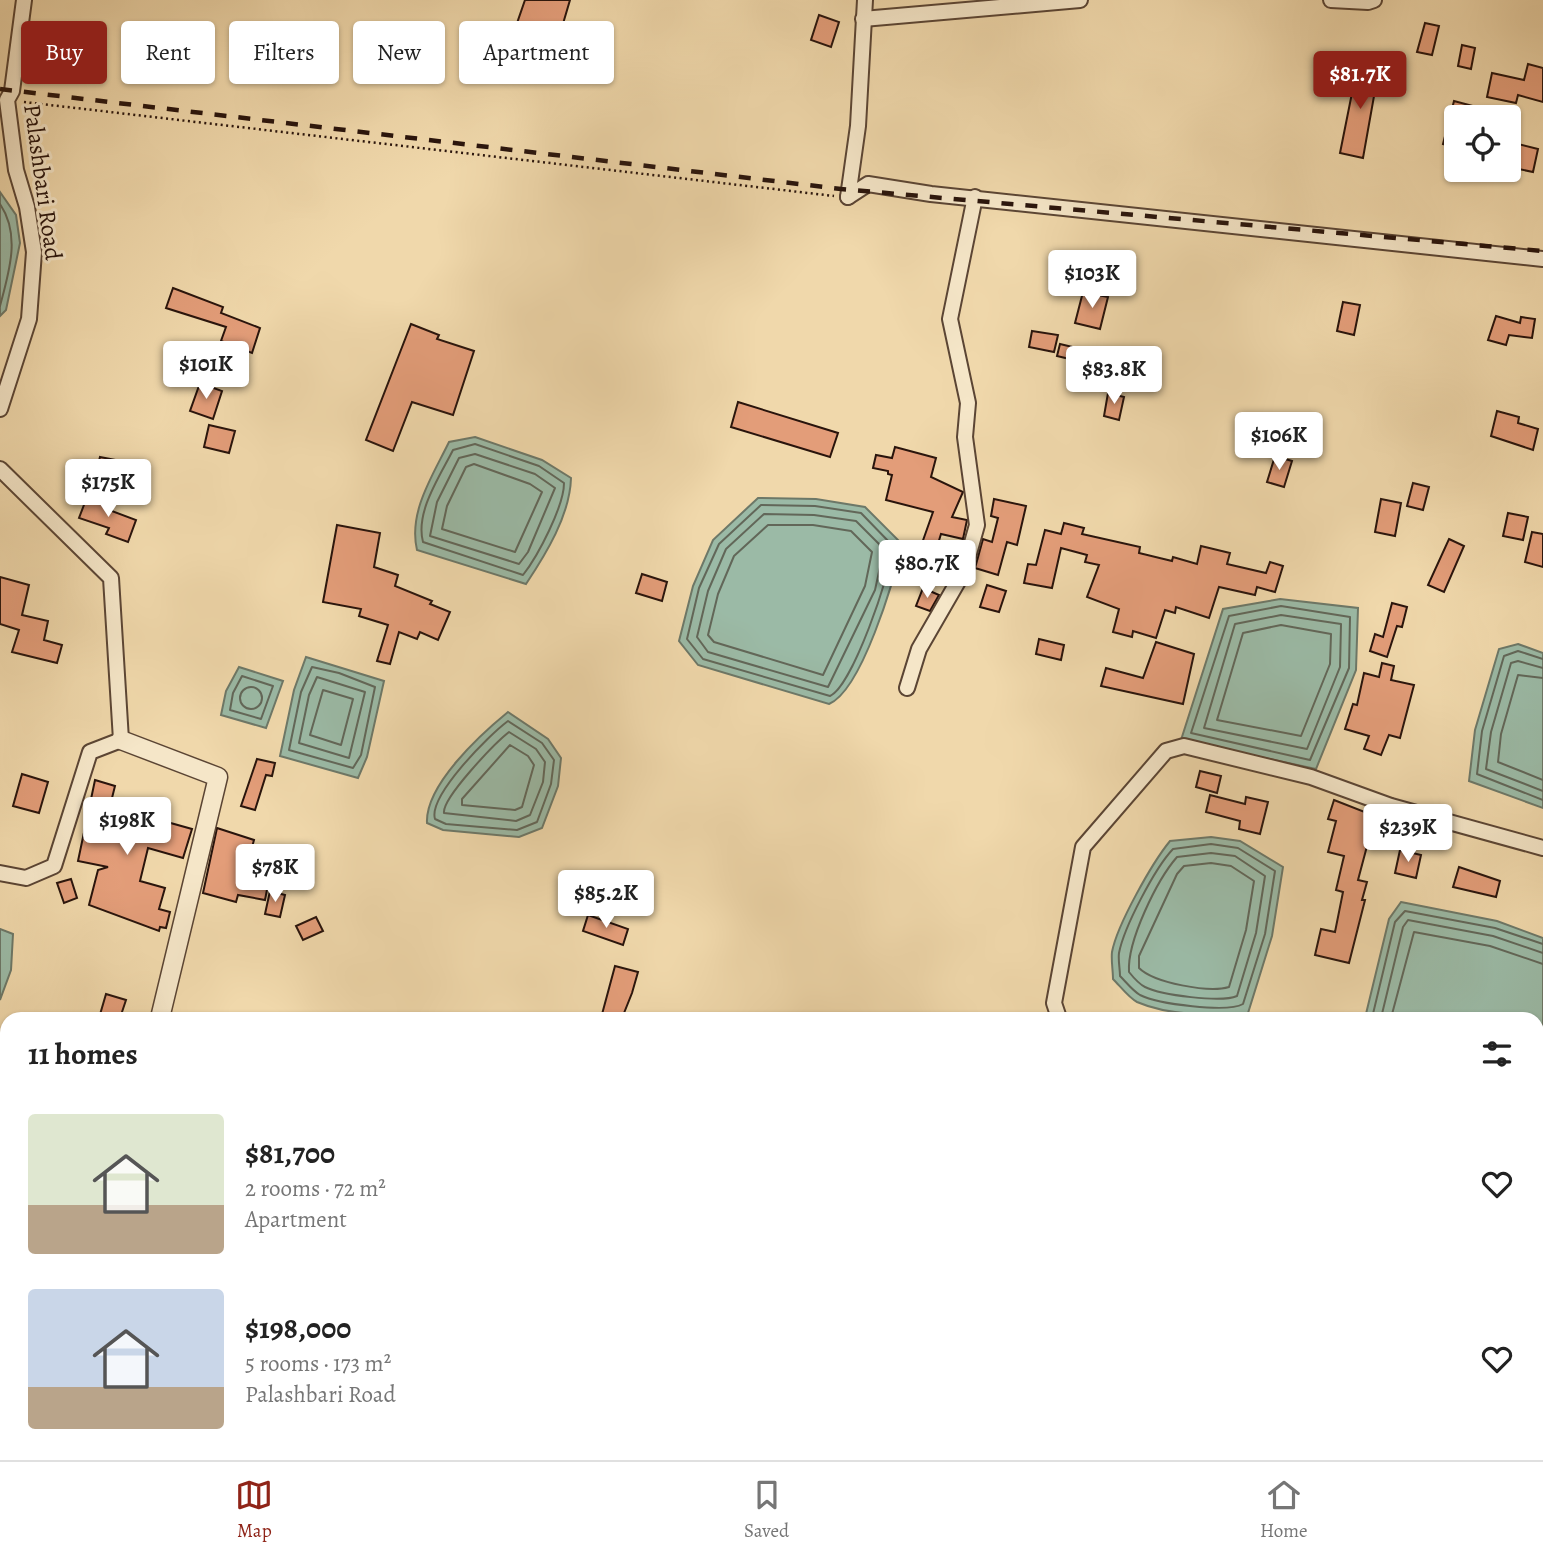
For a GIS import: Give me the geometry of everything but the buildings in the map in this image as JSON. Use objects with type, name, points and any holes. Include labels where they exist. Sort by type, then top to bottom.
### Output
[{"type":"street","name":"Palashbari Road","points":[[0,409],[29,320],[34,252],[27,207],[16,170],[7,100],[12,91],[24,0]]},
{"type":"street","points":[[848,197],[858,126],[865,0]]},
{"type":"street","points":[[863,19],[1080,0]]},
{"type":"street","points":[[1331,0],[1374,0]]},
{"type":"street","points":[[848,197],[868,184],[1543,259]]},
{"type":"street","points":[[907,688],[919,649],[964,570],[977,525],[965,437],[968,403],[950,319],[975,197]]},
{"type":"street","points":[[0,468],[10,482],[111,578],[121,740]]},
{"type":"street","points":[[0,873],[26,878],[54,866],[90,752],[121,740],[218,777],[160,1012]]},
{"type":"street","points":[[1057,1012],[1054,1003],[1083,847],[1166,751],[1184,746],[1311,778],[1391,806],[1543,848]]},
{"type":"path","points":[[7,100],[848,197]]},
{"type":"water","points":[[0,192],[16,215],[20,243],[6,310],[0,316]]},
{"type":"water","points":[[475,437],[542,460],[571,478],[562,520],[526,584],[417,550],[415,536],[419,508],[449,442]]},
{"type":"water","points":[[758,498],[816,499],[865,507],[902,544],[884,607],[864,657],[841,695],[829,704],[698,665],[679,641],[693,586],[713,540]]},
{"type":"water","points":[[1280,599],[1358,608],[1356,670],[1316,769],[1181,740],[1223,609]]},
{"type":"water","points":[[1518,644],[1543,653],[1543,808],[1469,781],[1475,730],[1499,649]]},
{"type":"water","points":[[306,657],[384,681],[367,757],[358,778],[280,756],[294,690]]},
{"type":"water","points":[[239,667],[283,681],[266,728],[221,715],[226,691]]},
{"type":"water","points":[[508,712],[548,739],[561,758],[558,786],[542,828],[519,837],[443,830],[427,823],[429,808],[445,777],[470,747]]},
{"type":"water","points":[[1211,837],[1240,841],[1283,867],[1272,936],[1248,1012],[1178,1012],[1150,1007],[1137,1002],[1113,979],[1112,952],[1115,940],[1145,879],[1170,841]]},
{"type":"water","points":[[1401,902],[1497,921],[1543,938],[1543,1012],[1366,1012],[1389,919]]},
{"type":"water","points":[[0,929],[13,934],[11,970],[0,1000]]},
{"type":"railway","points":[[0,89],[841,189],[1543,251]]}]
